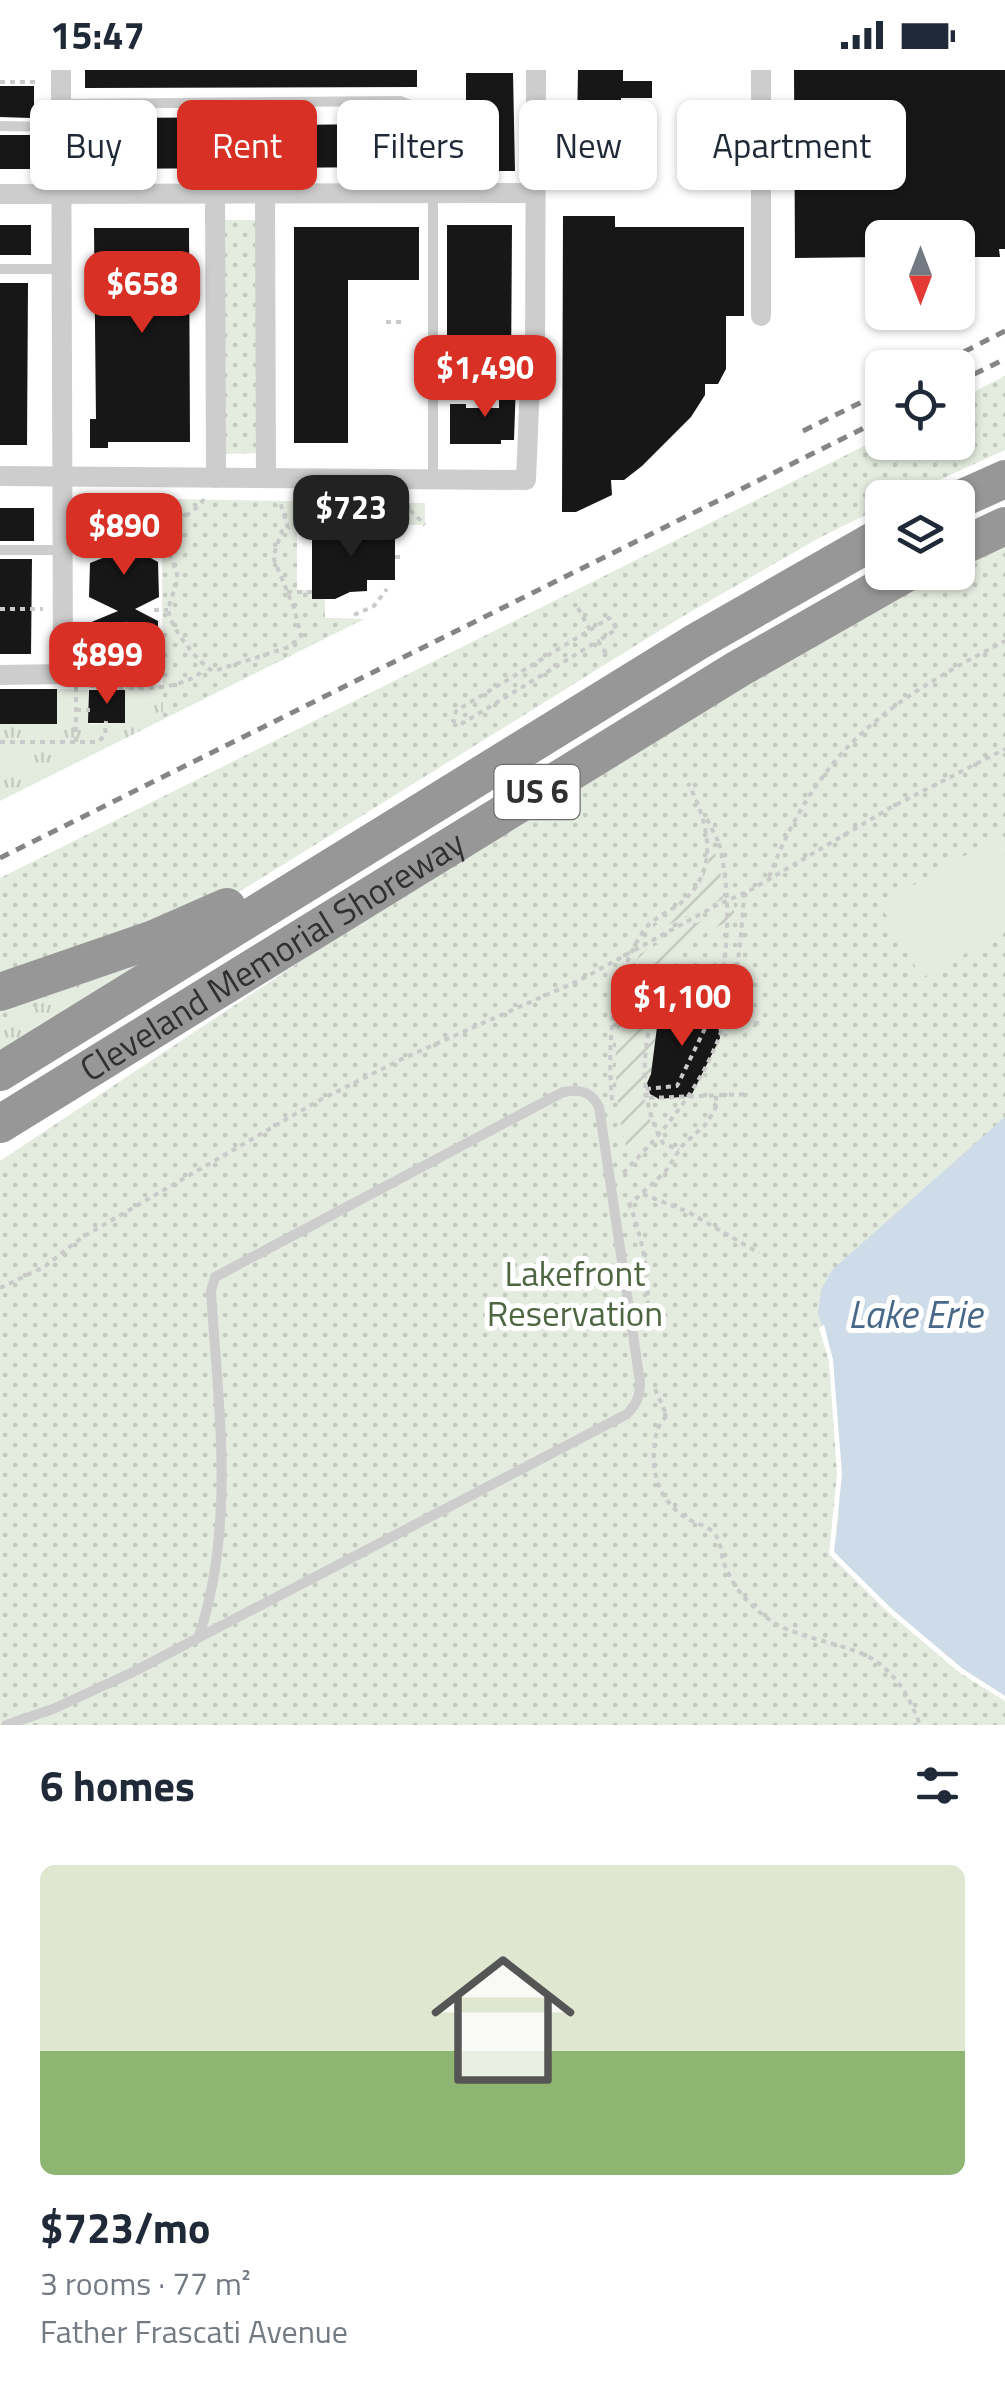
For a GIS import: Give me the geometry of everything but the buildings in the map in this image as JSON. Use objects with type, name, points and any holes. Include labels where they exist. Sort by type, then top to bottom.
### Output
[{"type":"highway","points":[[975,492],[1005,478]]},
{"type":"highway","points":[[975,540],[1005,526]]},
{"type":"highway","name":"Cleveland Memorial Shoreway","points":[[0,1072],[758,604],[865,545]]},
{"type":"highway","name":"Cleveland Memorial Shoreway","points":[[0,1124],[724,677],[876,590]]},
{"type":"highway","points":[[0,992],[177,930],[389,832]]},
{"type":"highway","points":[[0,1150],[89,1070]]},
{"type":"street","points":[[0,476],[526,480],[530,382],[535,358],[536,70]]},
{"type":"street","points":[[761,316],[762,70]]},
{"type":"street","points":[[53,76],[61,100]]},
{"type":"street","points":[[0,674],[63,674],[61,190]]},
{"type":"street","points":[[215,193],[216,478]]},
{"type":"street","points":[[266,193],[266,478]]},
{"type":"street","points":[[0,194],[534,193]]},
{"type":"lane","points":[[157,103],[401,101],[413,106],[424,193],[433,480]]},
{"type":"lane","points":[[0,126],[30,126]]},
{"type":"lane","points":[[0,269],[60,269]]},
{"type":"lane","points":[[0,550],[62,550]]},
{"type":"lane","points":[[6,1725],[85,1696],[627,1414],[634,1407],[640,1382],[599,1107],[594,1098],[584,1092],[563,1092],[215,1277],[210,1292],[220,1413],[221,1517],[199,1636]]},
{"type":"path","points":[[0,82],[53,76]]},
{"type":"path","points":[[386,322],[406,322]]},
{"type":"path","points":[[204,499],[197,510],[180,518],[171,530],[168,550],[176,582],[168,610],[173,627],[204,668],[218,671],[298,642],[301,628],[274,557],[282,532],[288,528],[280,502]]},
{"type":"path","points":[[326,502],[326,529]]},
{"type":"path","points":[[345,502],[345,529]]},
{"type":"path","points":[[383,503],[383,529]]},
{"type":"path","points":[[403,503],[425,525]]},
{"type":"path","points":[[156,550],[168,550]]},
{"type":"path","points":[[395,558],[403,558]]},
{"type":"path","points":[[354,616],[374,606],[386,589]]},
{"type":"path","points":[[286,592],[312,592]]},
{"type":"path","points":[[578,608],[590,630]]},
{"type":"path","points":[[0,609],[63,609]]},
{"type":"path","points":[[154,610],[168,610]]},
{"type":"path","points":[[610,618],[616,629],[463,723],[454,721],[456,711],[590,630],[610,618]]},
{"type":"path","points":[[769,877],[784,840],[807,801],[864,728],[902,698],[1005,640]]},
{"type":"path","points":[[598,641],[608,658]]},
{"type":"path","points":[[76,742],[76,686],[168,686],[186,683],[204,668]]},
{"type":"path","points":[[76,710],[90,710]]},
{"type":"path","points":[[0,742],[102,740],[106,721]]},
{"type":"path","points":[[0,1288],[34,1273],[81,1238],[316,1102],[402,1059],[530,1005],[744,894],[1005,749]]},
{"type":"path","points":[[646,1089],[677,1086],[711,1016],[725,952],[723,861],[718,842],[688,783]]},
{"type":"path","points":[[612,1102],[610,1038],[621,979],[647,926],[682,902],[697,886],[708,843],[704,815]]},
{"type":"path","points":[[620,1154],[623,1173],[659,1137],[708,1068],[736,985],[744,894]]},
{"type":"path","points":[[621,979],[763,1025]]},
{"type":"path","points":[[679,1150],[668,1147],[659,1137],[646,1089],[644,1056],[658,999],[711,1016]]},
{"type":"path","points":[[648,1098],[749,1094]]},
{"type":"path","points":[[629,1205],[665,1172],[679,1150],[713,1114],[716,1095]]},
{"type":"path","points":[[626,1189],[641,1233],[649,1287],[648,1328]]},
{"type":"path","points":[[642,1193],[688,1212],[759,1253]]},
{"type":"path","points":[[654,1379],[658,1400],[667,1416],[660,1421],[656,1434],[653,1468],[658,1487],[671,1507],[718,1538],[734,1586],[746,1601],[778,1624],[874,1659],[908,1694],[920,1725]]},
{"type":"green space","points":[[215,220],[265,220],[266,453],[216,454]]},
{"type":"green space","points":[[1005,376],[1005,450],[939,480],[865,480],[865,515],[680,618],[162,940],[0,1026],[0,878],[865,446],[865,460],[975,460],[975,391]]},
{"type":"green space","points":[[162,499],[425,503],[425,525],[408,525],[404,511],[390,511],[389,529],[297,532],[297,590],[312,590],[312,599],[325,599],[325,618],[364,619],[0,801],[0,724],[57,689],[88,690],[89,724],[125,723],[125,686],[163,685]]},
{"type":"green space","points":[[162,499],[297,503],[297,590],[312,590],[312,599],[325,599],[325,618],[364,619],[163,718]]},
{"type":"green space","name":"Lakefront Reservation","points":[[1005,543],[1005,1725],[0,1725],[0,1161],[420,882],[881,604],[910,590],[975,590],[975,558]]},
{"type":"green space","points":[[996,838],[1005,854],[1005,931],[922,978],[880,904]]},
{"type":"green space","points":[[712,844],[720,868],[723,899],[648,934],[694,894],[705,873]]},
{"type":"green space","points":[[734,903],[734,920],[690,945],[661,987],[629,976],[640,954]]},
{"type":"green space","points":[[134,954],[140,967],[0,1052],[0,1002]]},
{"type":"green space","points":[[625,985],[666,998],[643,1095],[653,1131],[630,1157],[620,1119],[616,1072],[617,1025]]},
{"type":"water","name":"Lake Erie","points":[[1005,1117],[1005,1696],[963,1669],[893,1610],[834,1552],[839,1516],[833,1360],[818,1313],[821,1290],[832,1270]]},
{"type":"pier","points":[[824,1325],[833,1360],[842,1474],[834,1552],[893,1610],[963,1669],[1005,1696],[1005,1701],[960,1673],[889,1613],[829,1554],[837,1474],[829,1361],[819,1328]]},
{"type":"railway","points":[[968,350],[1005,331]]},
{"type":"railway","points":[[975,374],[1005,359]]},
{"type":"railway","points":[[803,431],[865,400]]},
{"type":"railway","points":[[0,858],[865,427]]}]
